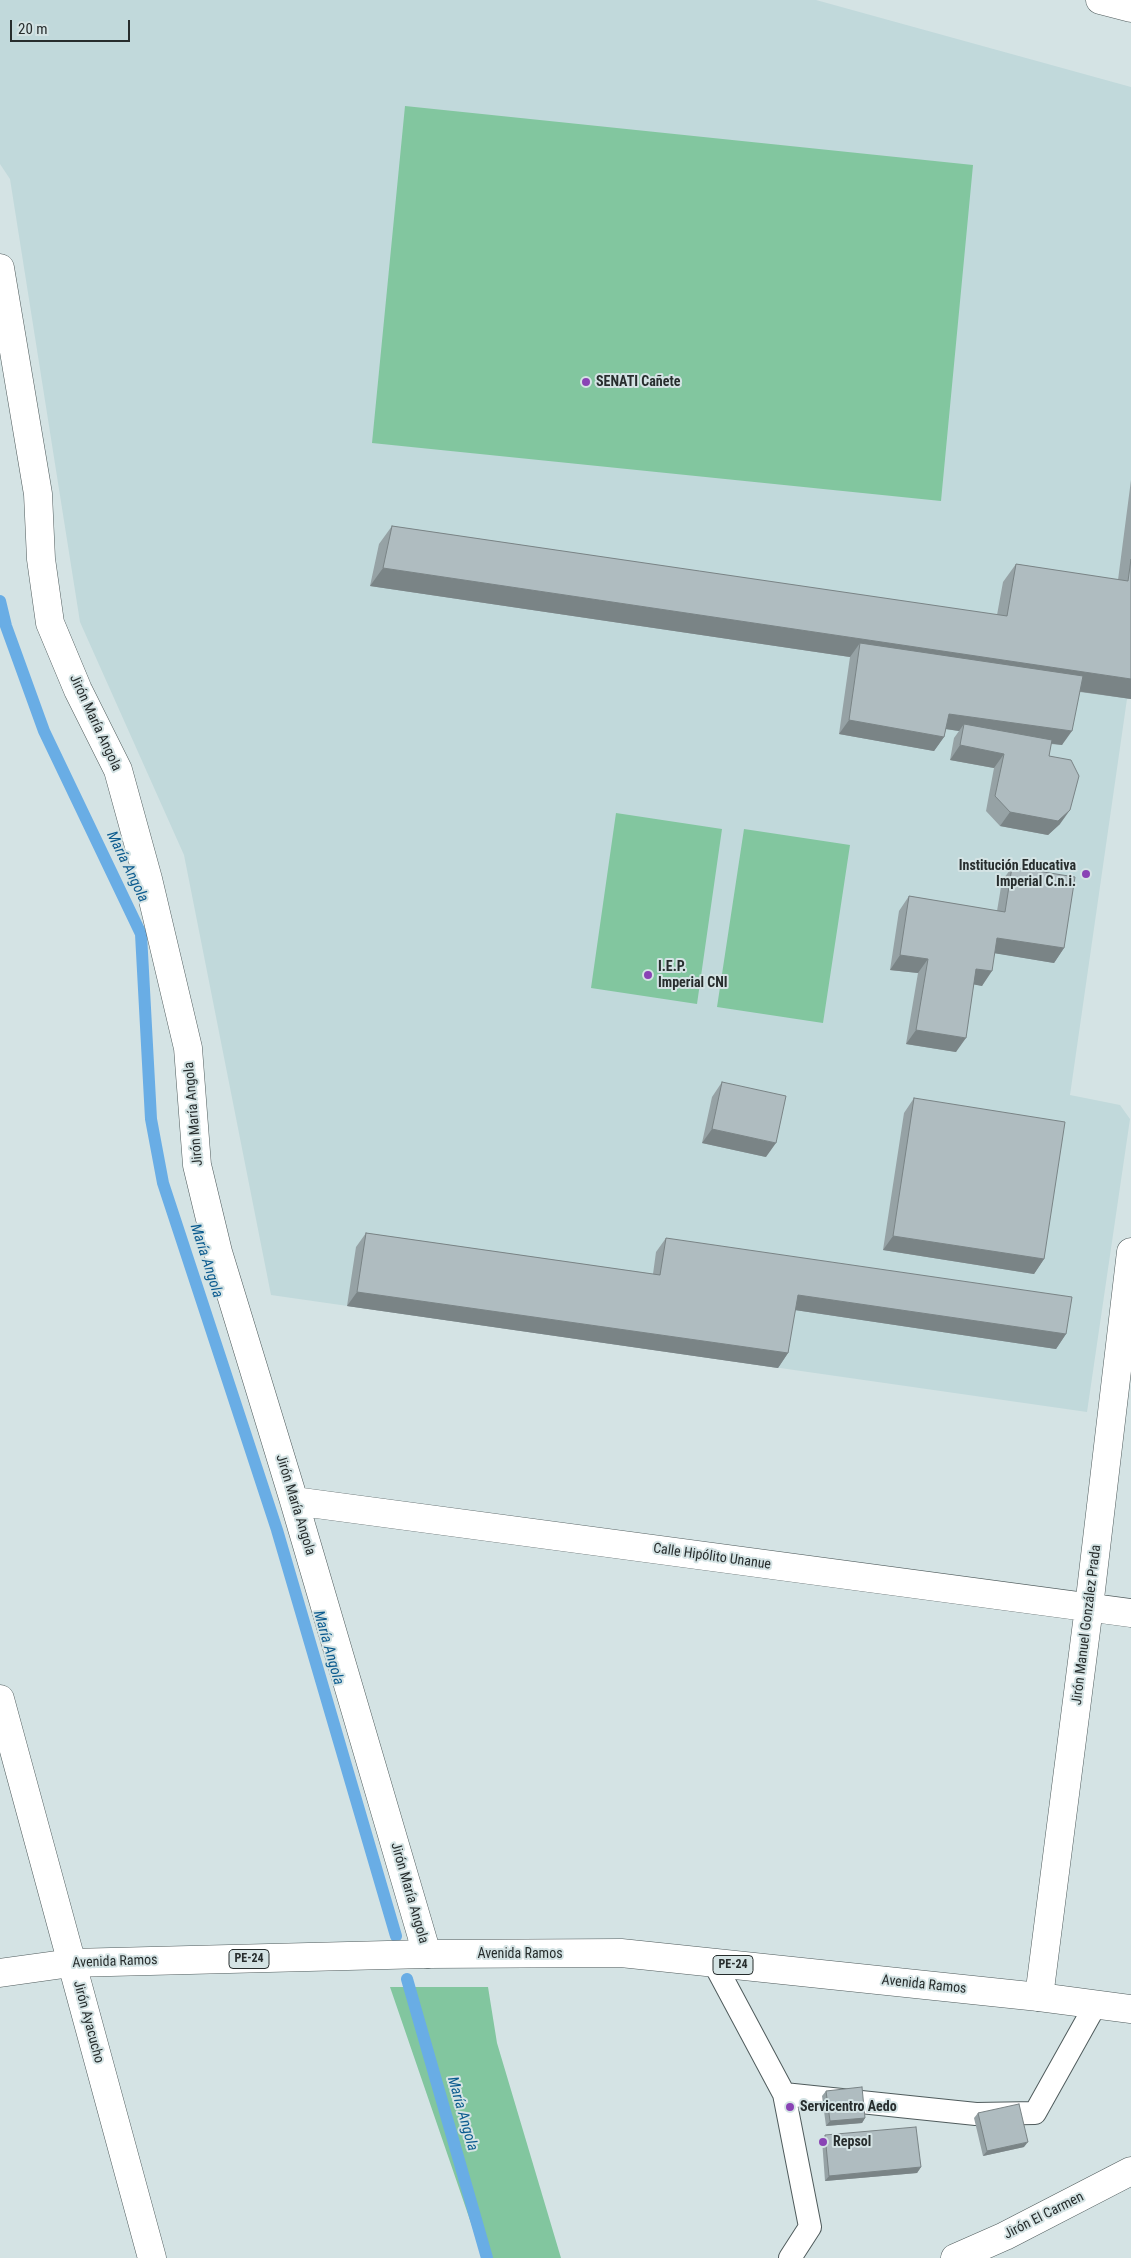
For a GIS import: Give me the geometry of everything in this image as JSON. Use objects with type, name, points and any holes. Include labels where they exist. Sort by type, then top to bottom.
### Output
[{"type":"main road","points":[[1100,0],[1131,8]]},
{"type":"main road","name":"Jirón María Angola","points":[[0,268],[38,494],[41,559],[50,623],[78,690],[121,779],[148,878],[188,1048],[197,1165],[218,1252],[294,1501],[427,1954]]},
{"type":"main road","name":"Jirón Manuel González Prada","points":[[1039,1997],[1089,1607],[1131,1252]]},
{"type":"main road","name":"Calle Hipólito Unanue","points":[[294,1501],[1131,1613]]},
{"type":"main road","name":"Jirón Ayacucho","points":[[0,1699],[152,2258]]},
{"type":"main road","name":"Avenida Ramos","points":[[0,1973],[71,1963],[427,1954],[621,1953],[1039,1997]]},
{"type":"main road","name":"PE-24","points":[[1039,1997],[1131,2009]]},
{"type":"main road","name":"Jirón El Carmen","points":[[955,2258],[1005,2236],[1131,2171]]},
{"type":"lane","points":[[714,1963],[784,2094],[810,2227],[790,2258]]},
{"type":"lane","points":[[784,2094],[976,2114],[1035,2113],[1096,2004]]},
{"type":"shaded area","points":[[0,0],[816,0],[1131,87],[1131,699],[1127,699],[1070,1095],[1120,1105],[1130,1119],[1087,1412],[271,1295],[184,855],[80,622],[10,179],[0,164]]},
{"type":"green space","points":[[405,106],[973,165],[941,501],[372,443]]},
{"type":"green space","points":[[616,813],[722,829],[697,1004],[591,988]]},
{"type":"green space","points":[[744,829],[850,845],[823,1023],[717,1007]]},
{"type":"green space","points":[[390,1987],[488,1987],[497,2043],[561,2258],[483,2258]]},
{"type":"building","points":[[392,526],[1007,616],[1016,564],[1128,581],[1131,559],[1131,679],[383,568]]},
{"type":"building","points":[[860,643],[1083,676],[1072,731],[949,714],[944,737],[849,720]]},
{"type":"building","points":[[964,724],[1052,740],[1049,756],[1071,760],[1079,776],[1070,810],[1058,821],[1010,812],[995,796],[1004,754],[960,745]]},
{"type":"building","points":[[1012,867],[1075,877],[1064,948],[997,938],[992,971],[976,969],[966,1038],[916,1030],[928,959],[900,955],[909,896],[1005,912]]},
{"type":"building","points":[[722,1082],[786,1096],[776,1143],[712,1129]]},
{"type":"building","points":[[914,1098],[1065,1122],[1044,1259],[893,1236]]},
{"type":"building","points":[[366,1233],[660,1275],[666,1238],[1072,1297],[1066,1334],[798,1295],[788,1353],[357,1292]]},
{"type":"building","points":[[862,2087],[865,2118],[830,2121],[826,2091]]},
{"type":"building","points":[[1019,2104],[1028,2142],[987,2151],[978,2113]]},
{"type":"building","points":[[916,2127],[921,2167],[829,2176],[825,2135]]},
{"type":"waterway","name":"María Angola","points":[[0,601],[6,626],[44,731],[141,934],[151,1119],[163,1183],[277,1530],[396,1936]]},
{"type":"waterway","name":"María Angola","points":[[407,1979],[487,2258]]},
{"type":"place","name":"SENATI Cañete","points":[[586,382]]},
{"type":"place","name":"Institución Educativa Imperial C.n.i.","points":[[1086,874]]},
{"type":"place","name":"I.E.P. Imperial CNI","points":[[648,975]]},
{"type":"place","name":"Servicentro Aedo","points":[[790,2107]]},
{"type":"place","name":"Repsol","points":[[823,2142]]}]
